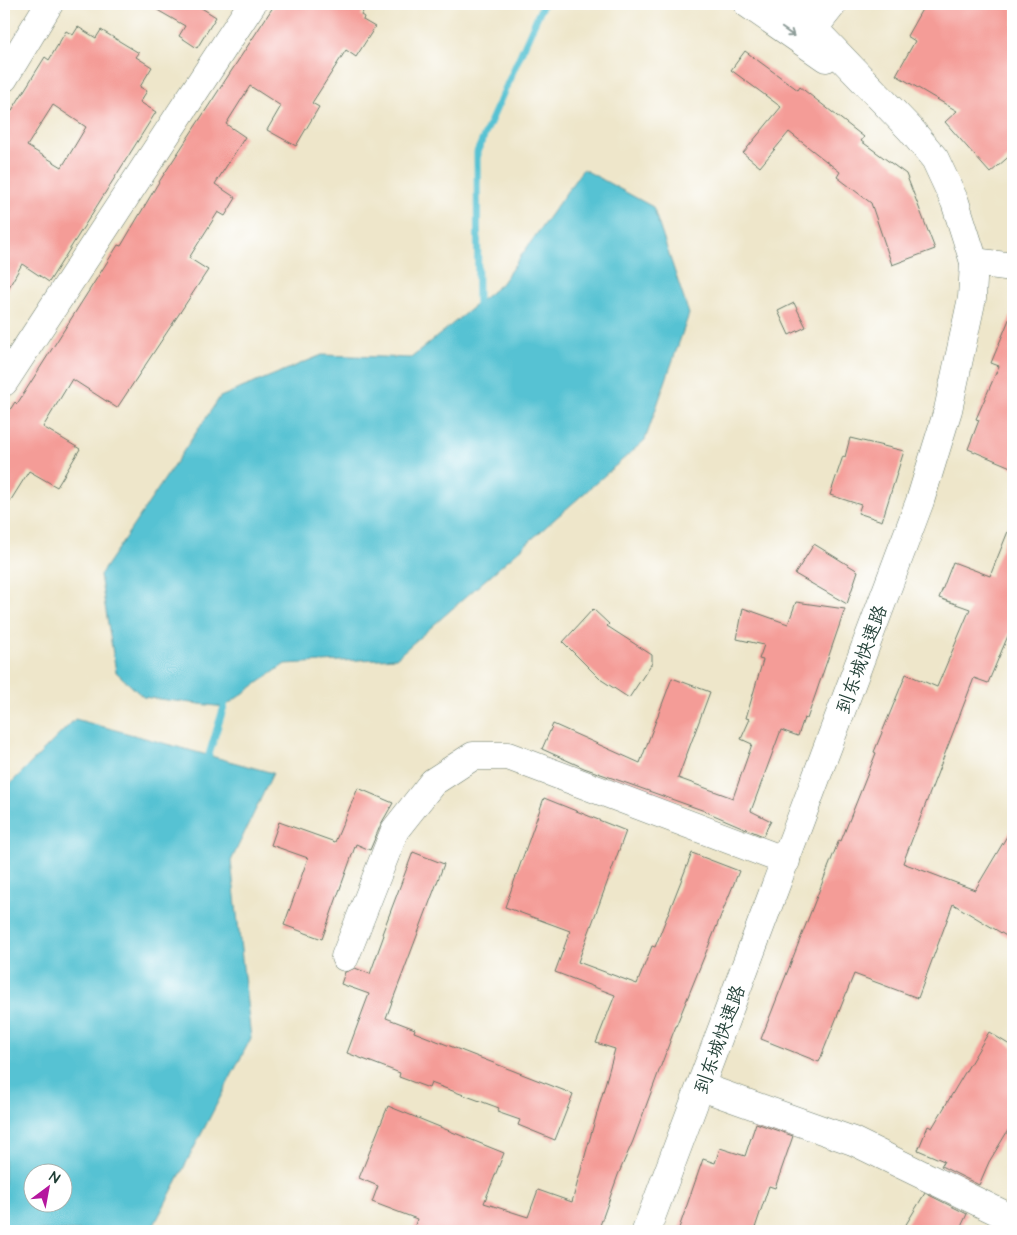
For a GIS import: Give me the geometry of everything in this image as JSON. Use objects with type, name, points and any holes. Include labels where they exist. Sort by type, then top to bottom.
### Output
[{"type":"main road","points":[[4,78],[49,4]]},
{"type":"main road","name":"到东城快速路","points":[[748,4],[878,94]]},
{"type":"main road","name":"到东城快速路","points":[[646,1231],[702,1087],[920,501],[948,410],[972,298],[974,262],[955,202],[935,159],[878,94],[790,4]]},
{"type":"main road","points":[[814,28],[833,4]]},
{"type":"main road","points":[[4,382],[242,7]]},
{"type":"main road","points":[[974,262],[1013,267]]},
{"type":"main road","points":[[344,957],[395,830],[433,782],[473,756],[508,756],[786,861]]},
{"type":"main road","points":[[702,1087],[853,1141],[1013,1220]]},
{"type":"water","points":[[583,169],[653,207],[689,314],[645,440],[396,658],[285,664],[224,707],[143,697],[116,672],[100,575],[220,397],[322,355],[411,358],[501,284]]},
{"type":"water","points":[[75,719],[273,773],[231,861],[251,1038],[151,1231],[4,1231],[4,790]]},
{"type":"building","points":[[147,4],[195,4],[216,17],[197,48],[179,36],[185,26]]},
{"type":"building","points":[[275,4],[368,4],[361,15],[364,17],[363,20],[375,27],[356,57],[346,50],[312,103],[319,107],[296,146],[267,130],[281,106],[250,86],[226,124],[245,137],[215,184],[236,198],[225,216],[218,212],[189,258],[208,270],[117,408],[72,379],[43,427],[80,449],[57,487],[29,471],[4,511],[4,419],[15,402],[17,404],[118,245],[121,246],[157,185]]},
{"type":"building","points":[[925,4],[1013,4],[1013,153],[990,173],[945,122],[957,111],[896,75],[915,41],[907,36]]},
{"type":"building","points":[[78,27],[96,38],[101,30],[139,53],[136,57],[152,67],[140,87],[147,91],[140,102],[156,112],[49,282],[22,264],[4,296],[4,123],[45,57],[49,60],[66,31],[73,35]],"holes":[[[53,105],[86,127],[62,167],[27,146]]]},
{"type":"building","points":[[745,51],[798,90],[800,87],[864,137],[861,141],[906,174],[935,249],[892,265],[871,203],[837,177],[840,172],[789,132],[760,167],[743,153],[781,107],[731,70]]},
{"type":"building","points":[[794,303],[806,327],[789,335],[778,311]]},
{"type":"building","points":[[1013,310],[1013,468],[968,449],[979,420],[976,419],[999,366],[991,363]]},
{"type":"building","points":[[850,438],[904,451],[882,521],[858,513],[861,505],[830,495],[843,456],[845,457]]},
{"type":"building","points":[[1011,524],[1013,525],[1013,624],[988,683],[974,678],[903,863],[975,890],[1013,826],[1013,940],[953,904],[918,998],[854,974],[819,1062],[761,1039],[906,674],[937,687],[970,609],[939,598],[953,562],[990,576]]},
{"type":"building","points":[[814,544],[858,571],[847,604],[795,574]]},
{"type":"building","points":[[796,602],[845,609],[807,719],[804,718],[798,736],[781,730],[751,811],[771,821],[763,836],[702,810],[584,768],[542,749],[553,724],[640,763],[672,678],[710,692],[678,778],[733,798],[752,744],[741,739],[750,719],[746,718],[763,660],[759,659],[764,645],[737,639],[743,608],[788,624]]},
{"type":"building","points":[[593,609],[609,624],[607,626],[652,655],[652,663],[629,698],[600,679],[563,642]]},
{"type":"building","points":[[358,788],[393,803],[381,824],[370,850],[356,844],[322,939],[284,925],[308,858],[271,845],[279,822],[335,842]]},
{"type":"building","points":[[544,798],[626,831],[578,962],[637,984],[652,946],[655,947],[692,853],[739,871],[672,1036],[598,1231],[413,1231],[417,1219],[372,1202],[378,1186],[359,1178],[388,1106],[504,1153],[484,1203],[528,1217],[538,1190],[572,1202],[615,1049],[596,1043],[615,995],[555,972],[570,931],[505,907]]},
{"type":"building","points":[[413,852],[444,864],[386,1018],[415,1029],[414,1032],[573,1094],[555,1140],[518,1125],[520,1120],[497,1112],[499,1108],[431,1083],[429,1088],[399,1077],[400,1073],[347,1053],[369,994],[341,984],[345,972],[355,968],[370,974],[384,935],[382,934]]},
{"type":"building","points":[[989,1032],[1013,1047],[1013,1122],[989,1162],[979,1185],[941,1166],[944,1161],[918,1150],[928,1126],[932,1128]]},
{"type":"building","points":[[756,1123],[793,1136],[775,1188],[769,1186],[754,1231],[678,1231],[703,1159],[715,1163],[720,1148],[745,1156]]},
{"type":"building","points":[[925,1193],[967,1214],[959,1231],[902,1231]]},
{"type":"waterway","points":[[478,309],[477,152],[543,4]]},
{"type":"waterway","points":[[206,764],[226,700]]}]
